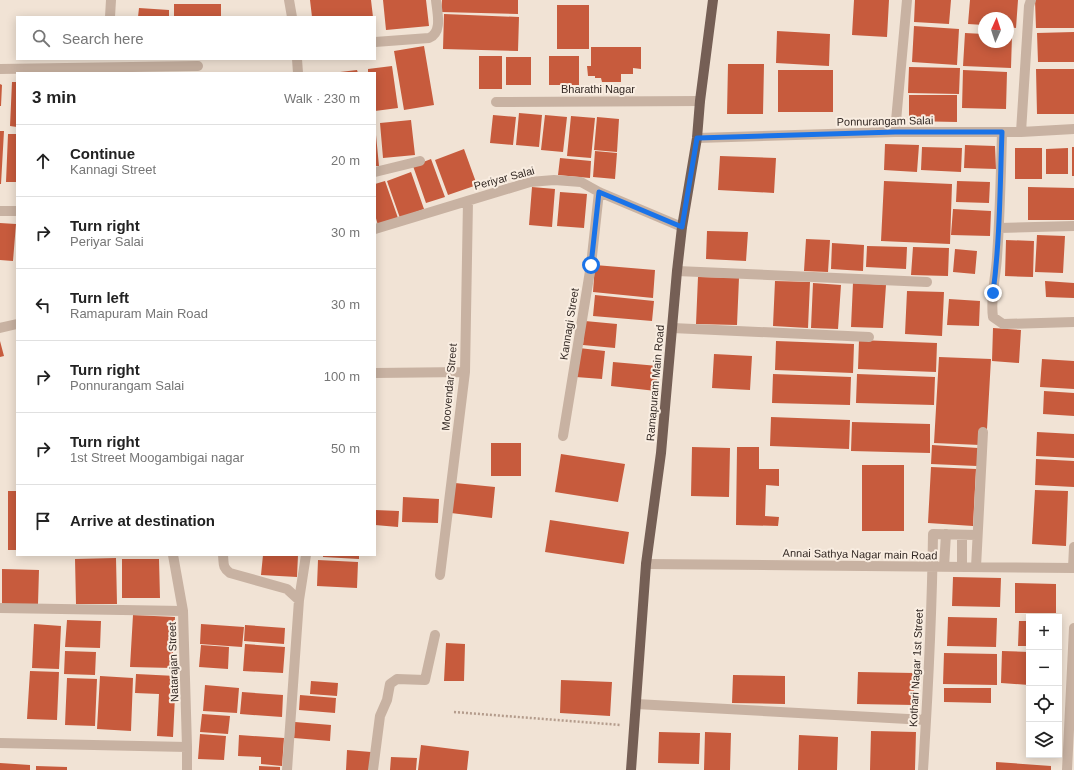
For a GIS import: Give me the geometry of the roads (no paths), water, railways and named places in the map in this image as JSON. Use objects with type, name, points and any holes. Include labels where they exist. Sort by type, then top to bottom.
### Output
[{"type":"main road","name":"Ramapuram Main Road","points":[[631,770],[646,564],[660,453],[677,271],[682,227],[697,138],[700,101],[713,0]]},
{"type":"street","points":[[110,16],[111,0]]},
{"type":"street","points":[[289,0],[292,16]]},
{"type":"street","points":[[376,42],[429,38],[433,36],[436,32],[438,24],[436,0]]},
{"type":"street","points":[[895,132],[907,0]]},
{"type":"street","points":[[1021,132],[1029,6],[1031,0]]},
{"type":"street","points":[[296,60],[298,72]]},
{"type":"street","points":[[0,69],[109,66],[198,66]]},
{"type":"street","name":"Bharathi Nagar","points":[[496,102],[700,101]]},
{"type":"street","name":"Ponnurangam Salai","points":[[697,138],[895,132],[1021,132],[1074,129]]},
{"type":"street","points":[[1002,132],[999,228],[991,306],[993,317],[1003,324],[1074,322]]},
{"type":"street","points":[[376,172],[420,161]]},
{"type":"street","name":"Periyar Salai","points":[[376,229],[530,182],[554,180],[581,182],[599,192],[682,227]]},
{"type":"street","name":"Kannagi Street","points":[[563,436],[591,265],[599,192]]},
{"type":"street","name":"Moovendar Street","points":[[440,575],[465,372],[468,200]]},
{"type":"street","points":[[0,211],[16,211]]},
{"type":"street","points":[[999,228],[1074,226]]},
{"type":"street","points":[[677,271],[927,282]]},
{"type":"street","points":[[0,328],[16,324]]},
{"type":"street","points":[[672,328],[869,337]]},
{"type":"street","points":[[376,373],[465,372]]},
{"type":"street","points":[[976,567],[983,432]]},
{"type":"street","name":"Kothari Nagar 1st Street","points":[[923,770],[933,567],[933,534],[946,534]]},
{"type":"street","points":[[944,567],[946,534],[977,535]]},
{"type":"street","points":[[962,535],[962,567]]},
{"type":"street","points":[[1073,568],[1074,547]]},
{"type":"street","name":"Natarajan Street","points":[[173,556],[183,611],[187,770]]},
{"type":"street","points":[[223,556],[225,569],[230,573],[287,589],[299,600]]},
{"type":"street","points":[[287,770],[299,600],[306,556]]},
{"type":"street","name":"Annai Sathya Nagar main Road","points":[[646,564],[1073,568]]},
{"type":"street","points":[[0,608],[183,611]]},
{"type":"street","points":[[1067,770],[1074,628]]},
{"type":"street","points":[[373,770],[380,716],[387,700],[390,684],[397,679],[425,680],[435,635]]},
{"type":"street","points":[[636,704],[926,720]]},
{"type":"street","points":[[0,743],[187,747]]}]
